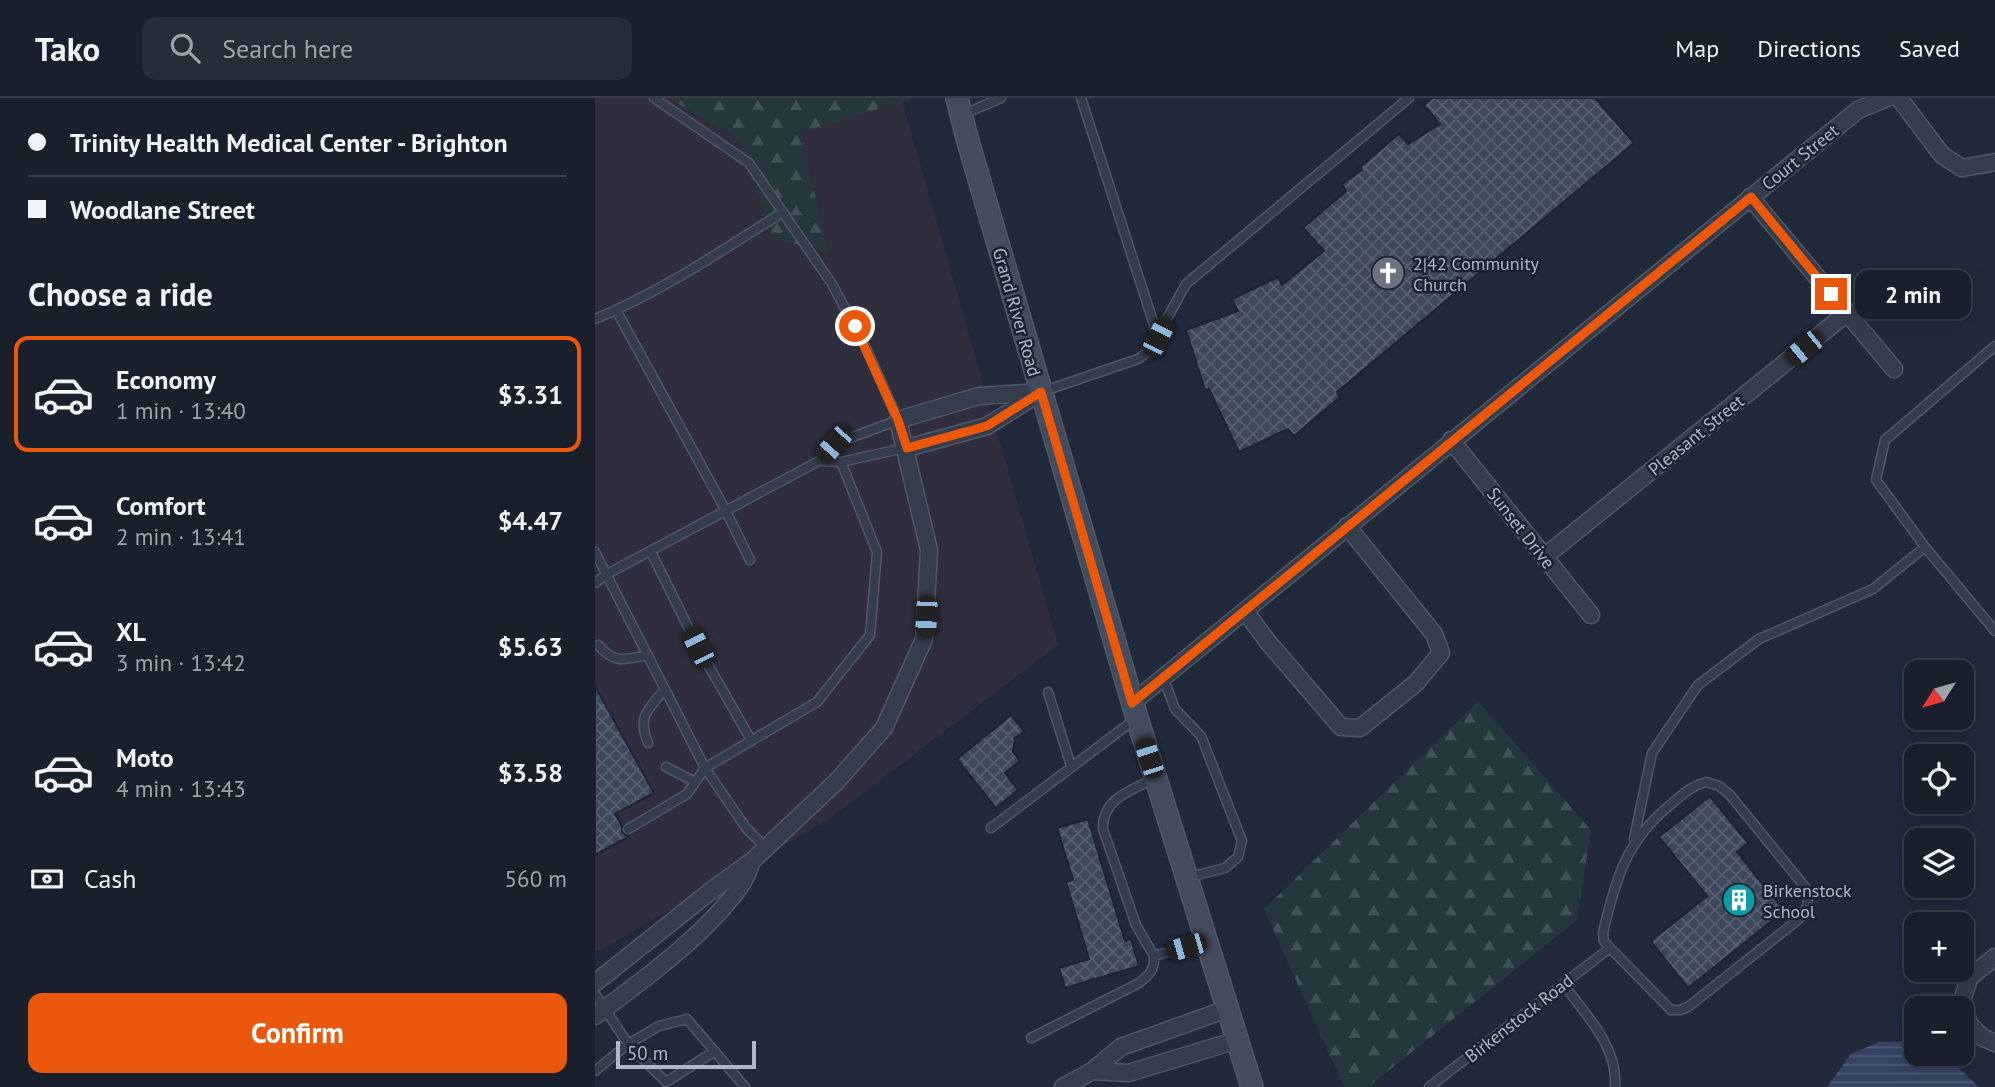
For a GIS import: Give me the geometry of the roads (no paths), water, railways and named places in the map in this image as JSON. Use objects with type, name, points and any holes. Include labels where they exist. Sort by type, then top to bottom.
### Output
[{"type":"main road","name":"Grand River Road","points":[[959,106],[1134,710],[1252,1087]]},
{"type":"street","name":"Court Street","points":[[1134,710],[1163,677],[1857,110],[1887,98]]},
{"type":"street","points":[[1899,98],[1942,155],[1962,168],[1995,162]]},
{"type":"street","points":[[1751,197],[1894,369]]},
{"type":"street","name":"Pleasant Street","points":[[1544,557],[1847,313]]},
{"type":"street","points":[[595,983],[766,848],[837,781],[884,728],[924,639],[929,550],[907,448],[898,420],[979,396],[1041,392]]},
{"type":"street","points":[[907,448],[987,426],[1041,392]]},
{"type":"street","name":"Sunset Drive","points":[[1451,440],[1591,615]]},
{"type":"street","points":[[1245,611],[1341,727],[1360,728],[1416,683],[1441,653],[1434,634],[1347,526]]},
{"type":"street","points":[[600,1012],[646,977],[716,916],[743,883],[752,860]]},
{"type":"street","points":[[1995,957],[1970,977],[1962,1000],[1969,1024],[1982,1037],[1995,1044]]},
{"type":"street","points":[[1063,1087],[1092,1070],[1121,1047],[1227,1009]]},
{"type":"street","points":[[1092,1070],[1129,1073],[1237,1040]]},
{"type":"lane","points":[[595,583],[607,574],[818,461],[834,444],[898,420],[866,348],[832,284],[749,163],[654,98]]},
{"type":"lane","points":[[959,106],[1001,98]]},
{"type":"lane","points":[[1080,98],[1158,337]]},
{"type":"lane","points":[[1041,392],[1138,359],[1149,351],[1186,284],[1409,98]]},
{"type":"lane","points":[[595,319],[678,277],[783,212]]},
{"type":"lane","points":[[616,310],[750,560]]},
{"type":"lane","points":[[1995,346],[1885,440],[1876,480],[1926,547],[1995,631]]},
{"type":"lane","points":[[818,461],[841,462],[907,448]]},
{"type":"lane","points":[[628,829],[687,794],[705,768],[817,702],[870,635],[877,552],[841,462]]},
{"type":"lane","points":[[1634,842],[1662,812],[1693,786],[1706,782],[1719,786],[1730,795],[1805,887],[1809,899],[1808,909],[1800,919],[1688,1007],[1680,1010],[1671,1010],[1664,1005],[1604,941],[1603,933],[1621,872],[1634,842],[1652,752],[1698,685],[1759,639],[1873,589],[1926,547]]},
{"type":"lane","points":[[595,552],[705,768],[746,828],[766,848]]},
{"type":"lane","points":[[651,552],[698,647],[751,740]]},
{"type":"lane","points":[[598,645],[608,656],[617,660],[648,655]]},
{"type":"lane","points":[[1163,677],[1175,709],[1202,736],[1242,841],[1238,857],[1225,868],[1186,877]]},
{"type":"lane","points":[[649,743],[642,727],[644,715],[665,689]]},
{"type":"lane","points":[[1048,692],[1070,766]]},
{"type":"lane","points":[[991,828],[1070,766],[1134,710]]},
{"type":"lane","points":[[666,767],[695,782]]},
{"type":"lane","points":[[1031,1038],[1139,983],[1150,974],[1155,965],[1154,956],[1136,925],[1103,829],[1103,818],[1116,799],[1155,778]]},
{"type":"lane","points":[[1154,956],[1206,941]]},
{"type":"lane","name":"Birkenstock Road","points":[[1429,1087],[1610,948]]},
{"type":"lane","points":[[1563,984],[1606,1044],[1616,1076],[1615,1087]]},
{"type":"lane","points":[[595,994],[600,1012],[666,1082],[715,1051]]},
{"type":"lane","points":[[595,1071],[628,1044],[659,1026],[687,1019],[745,1087]]},
{"type":"water","points":[[1904,1041],[1904,1066],[1957,1066],[1979,1087],[1827,1087],[1851,1054],[1879,1042]]},
{"type":"place","name":"2|42 Community Church","points":[[1388,273]]},
{"type":"place","name":"Birkenstock School","points":[[1739,900]]}]
